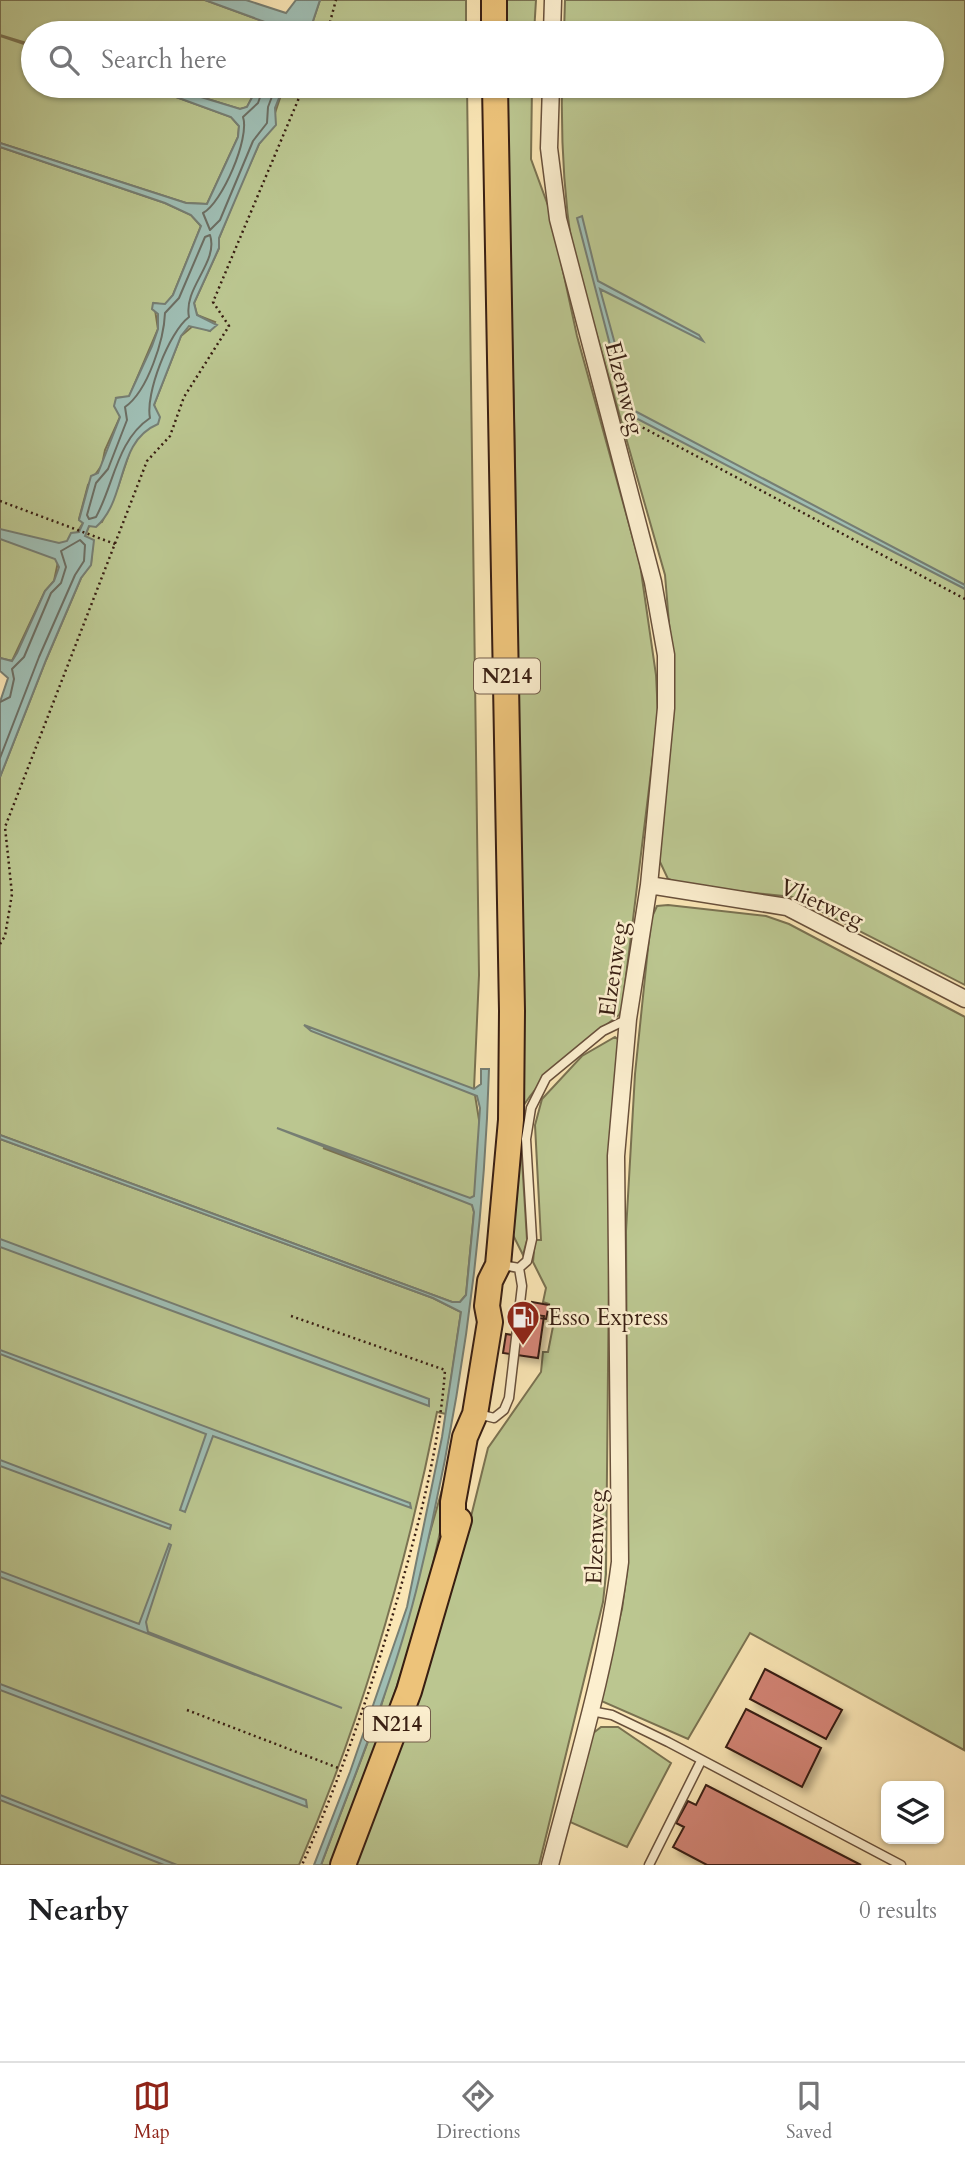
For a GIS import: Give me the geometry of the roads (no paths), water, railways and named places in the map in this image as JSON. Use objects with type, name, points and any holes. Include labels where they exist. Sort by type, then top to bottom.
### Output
[{"type":"main road","points":[[494,0],[494,21]]},
{"type":"main road","name":"N214","points":[[343,1865],[409,1691],[453,1533],[463,1510],[479,1441],[475,1414],[490,1322],[499,1306],[502,1280],[508,1266],[512,998],[495,98]]},
{"type":"street","points":[[552,21],[553,0]]},
{"type":"street","name":"Elzenweg","points":[[550,1865],[591,1712],[614,1607],[620,1562],[617,1156],[628,1019],[649,885],[666,708],[666,655],[653,582],[558,219],[549,148],[551,98]]},
{"type":"street","name":"Vlietweg","points":[[649,885],[787,907],[965,999]]},
{"type":"lane","points":[[475,1414],[494,1418],[503,1410],[509,1398],[522,1286],[508,1266],[527,1261],[532,1239],[526,1139],[530,1108],[546,1078],[603,1031],[628,1019]]},
{"type":"lane","points":[[591,1712],[612,1715],[901,1865]]},
{"type":"lane","points":[[649,1865],[701,1761]]},
{"type":"water","points":[[205,0],[246,0],[286,13],[296,0],[320,0],[313,21],[262,21]]},
{"type":"water","points":[[179,98],[204,98],[240,109],[247,107],[252,98],[279,98],[275,108],[276,125],[259,144],[219,238],[219,248],[194,303],[197,315],[217,325],[210,331],[189,326],[181,336],[154,405],[160,417],[158,424],[144,432],[135,444],[106,515],[96,527],[89,526],[85,536],[94,540],[91,565],[81,578],[0,777],[0,702],[8,678],[0,671],[0,658],[12,661],[59,567],[55,559],[0,539],[0,529],[59,543],[67,541],[71,533],[79,532],[83,523],[79,520],[91,476],[98,473],[120,417],[114,406],[116,398],[129,396],[158,329],[158,314],[152,309],[153,303],[165,304],[173,295],[201,226],[191,215],[165,203],[0,147],[0,143],[186,203],[207,204],[238,137],[239,126],[231,117]]},
{"type":"water","points":[[582,216],[598,281],[699,335],[703,341],[600,289],[633,410],[965,585],[965,589],[628,414],[577,218]]},
{"type":"water","points":[[304,1025],[474,1089],[481,1084],[481,1069],[489,1069],[482,1197],[467,1326],[433,1516],[399,1651],[321,1865],[314,1865],[350,1772],[407,1607],[442,1437],[461,1312],[433,1298],[0,1139],[0,1135],[452,1302],[460,1302],[466,1295],[474,1212],[472,1205],[277,1128],[470,1198],[474,1196],[480,1108],[477,1096],[311,1031]]},
{"type":"water","points":[[0,1239],[429,1399],[429,1406],[0,1247]]},
{"type":"water","points":[[0,1350],[410,1503],[411,1508],[213,1436],[185,1512],[180,1510],[206,1434],[0,1354]]},
{"type":"water","points":[[0,1460],[171,1525],[170,1529],[0,1466]]},
{"type":"water","points":[[169,1544],[171,1545],[146,1622],[148,1632],[342,1708],[0,1577],[0,1571],[139,1624]]},
{"type":"water","points":[[0,1684],[306,1800],[307,1807],[0,1690]]},
{"type":"water","points":[[0,1795],[177,1865],[164,1865],[0,1800]]},
{"type":"place","name":"Esso Express","points":[[523,1347]]}]
